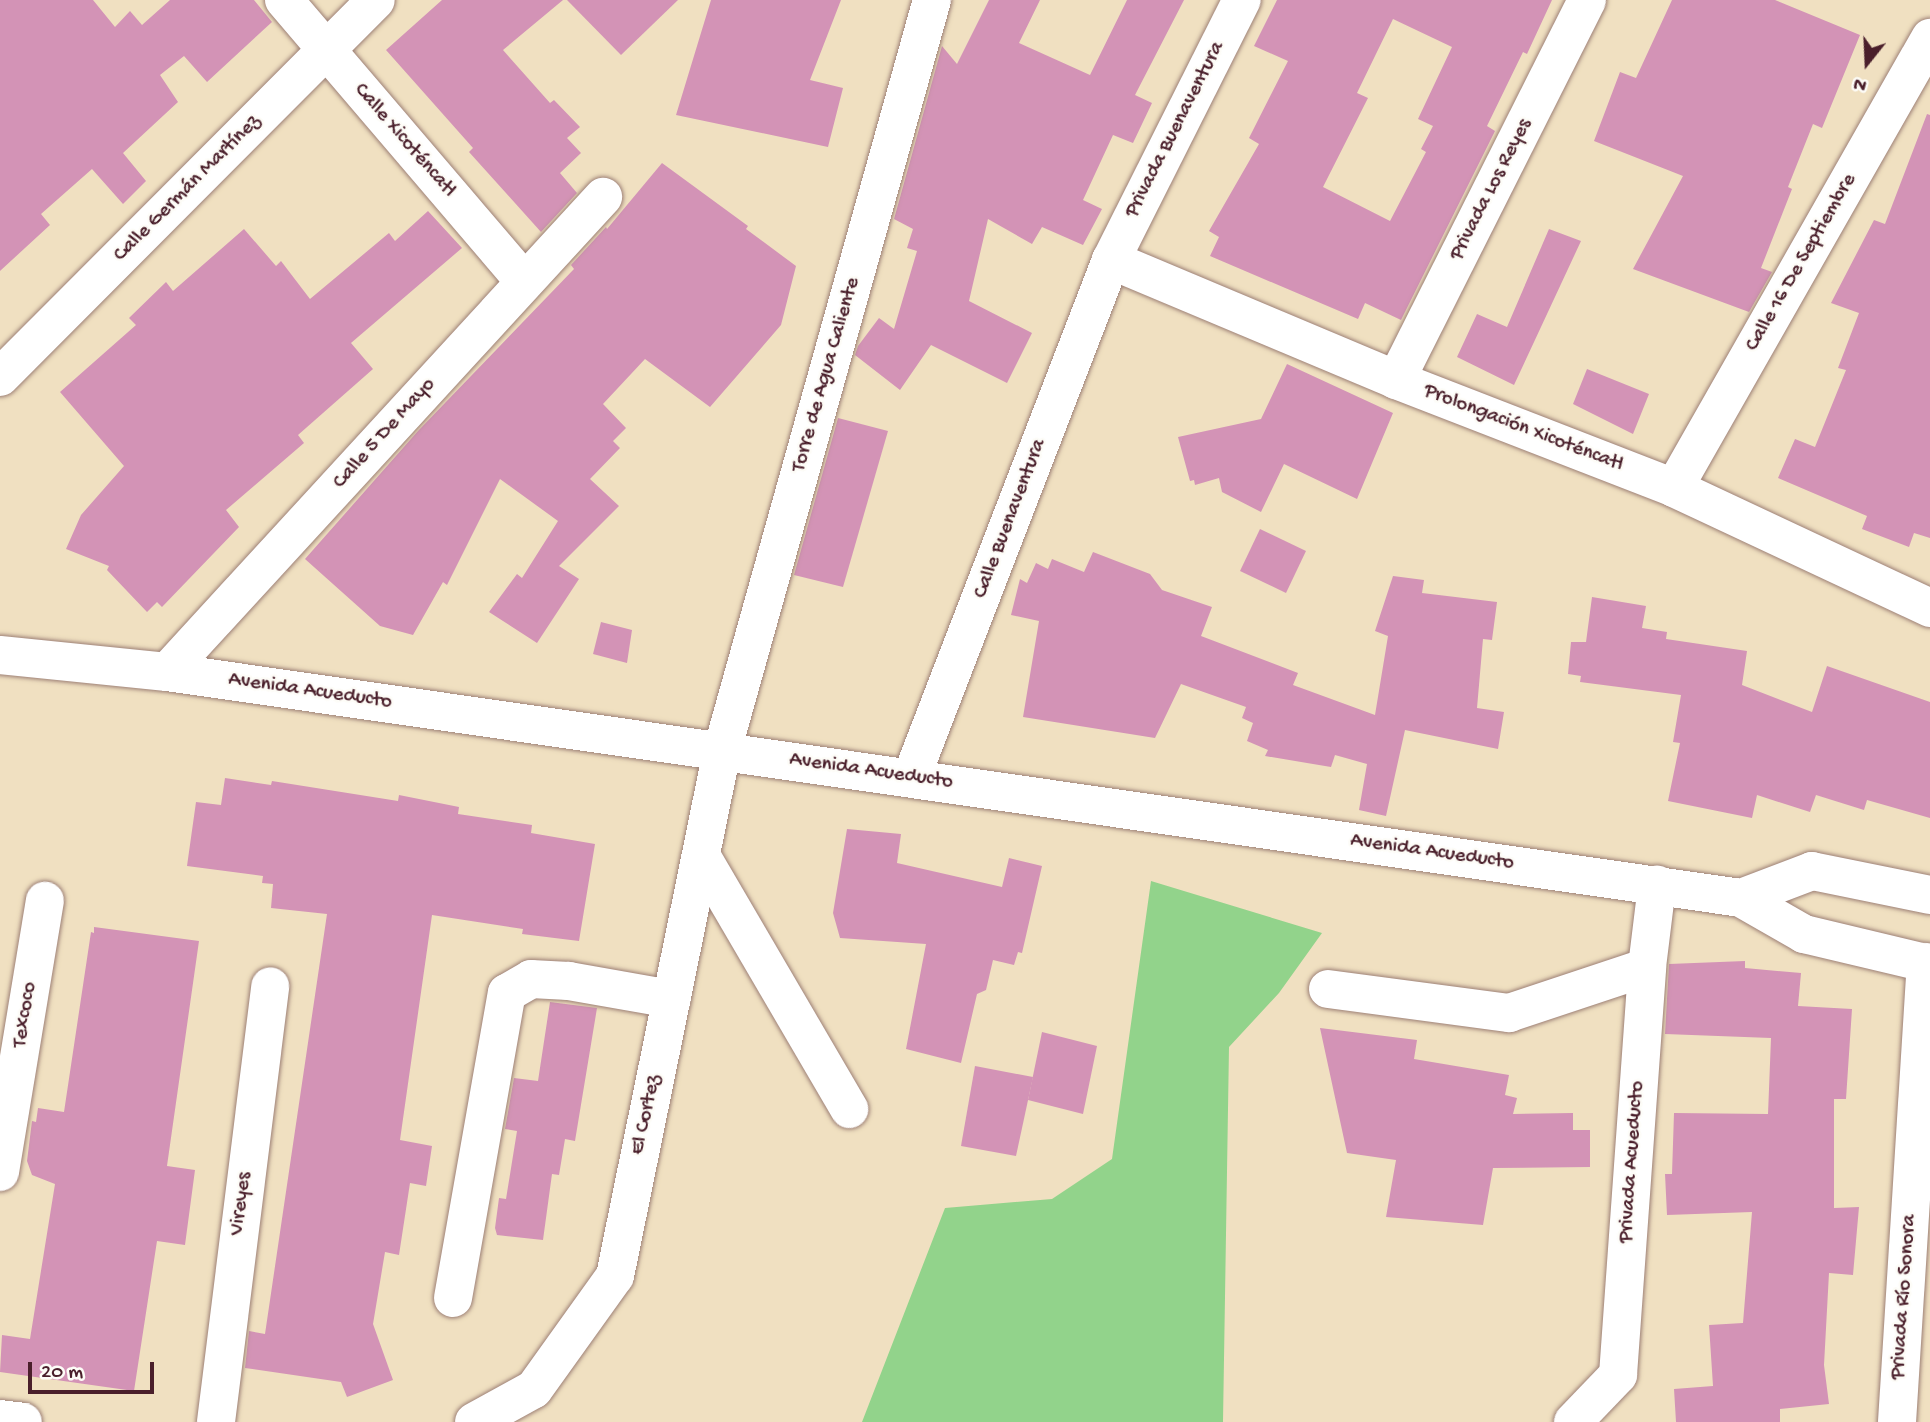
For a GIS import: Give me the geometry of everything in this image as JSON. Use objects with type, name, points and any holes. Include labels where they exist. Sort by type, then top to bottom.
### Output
[{"type":"street","name":"Calle Xicoténcatl","points":[[284,0],[524,281]]},
{"type":"street","name":"Calle Germán Martínez","points":[[0,377],[376,0]]},
{"type":"street","name":"Torre de Agua Caliente","points":[[722,751],[932,0]]},
{"type":"street","name":"Privada Buenaventura","points":[[1111,260],[1242,0]]},
{"type":"street","name":"Privada Los Reyes","points":[[1396,380],[1587,0]]},
{"type":"street","name":"Calle 16 De Septiembre","points":[[1674,488],[1930,38]]},
{"type":"street","name":"Calle 5 De Mayo","points":[[167,672],[603,197]]},
{"type":"street","name":"Prolongación Xicoténcatl","points":[[1111,260],[1396,380],[1674,488],[1930,608]]},
{"type":"street","name":"Calle Buenaventura","points":[[911,778],[1111,260]]},
{"type":"street","name":"Avenida Acueducto","points":[[0,655],[167,672],[1741,898],[1804,934],[1928,963]]},
{"type":"street","name":"El Cortez","points":[[474,1422],[534,1389],[615,1276],[722,751]]},
{"type":"street","points":[[702,857],[849,1109]]},
{"type":"street","name":"Avenida Acueducto","points":[[1741,898],[1812,871],[1930,895]]},
{"type":"street","name":"Privada Acueducto","points":[[1573,1422],[1618,1375],[1647,967],[1657,885]]},
{"type":"street","name":"Texcoco","points":[[0,1172],[45,901]]},
{"type":"street","name":"Privada Río Sonora","points":[[1897,1422],[1928,963]]},
{"type":"street","points":[[1328,989],[1509,1013],[1647,967]]},
{"type":"street","points":[[453,1298],[507,993],[531,979],[569,981],[671,999]]},
{"type":"street","name":"Vireyes","points":[[216,1422],[270,986]]},
{"type":"street","points":[[0,1419],[23,1422]]},
{"type":"green space","points":[[1151,881],[1322,933],[1279,993],[1229,1047],[1223,1422],[862,1422],[945,1208],[1052,1199],[1112,1159]]},
{"type":"building","points":[[0,0],[93,0],[115,27],[130,11],[142,25],[170,0],[254,0],[272,22],[207,82],[184,56],[160,75],[178,102],[123,153],[146,181],[123,204],[92,169],[41,214],[50,225],[0,271]]},
{"type":"building","points":[[442,0],[563,0],[503,50],[550,103],[554,100],[580,127],[567,138],[581,153],[560,173],[577,193],[541,232],[469,152],[473,148],[386,50]]},
{"type":"building","points":[[567,0],[678,0],[621,55]]},
{"type":"building","points":[[711,0],[841,0],[810,80],[843,88],[828,147],[676,115]]},
{"type":"building","points":[[989,0],[1040,0],[1019,43],[1090,75],[1127,0],[1184,0],[1135,95],[1152,103],[1133,143],[1113,135],[1083,200],[1102,209],[1083,245],[1042,227],[1032,244],[988,219],[969,301],[1032,333],[1007,383],[931,345],[900,390],[855,355],[858,346],[879,318],[894,329],[917,251],[907,248],[913,229],[894,219],[942,46],[957,64]]},
{"type":"building","points":[[1277,0],[1552,0],[1527,54],[1523,52],[1487,126],[1495,131],[1401,320],[1365,303],[1358,319],[1210,256],[1219,237],[1209,231],[1259,144],[1249,138],[1288,61],[1254,46]],"holes":[[[1393,19],[1452,47],[1418,119],[1433,126],[1421,149],[1426,152],[1390,221],[1323,187],[1368,98],[1357,93]]]},
{"type":"building","points":[[1672,0],[1775,0],[1860,35],[1822,128],[1813,124],[1788,187],[1792,189],[1761,268],[1772,272],[1749,312],[1633,269],[1683,176],[1594,141],[1620,72],[1636,78]]},
{"type":"building","points":[[1927,114],[1930,115],[1930,538],[1914,533],[1909,547],[1862,529],[1867,516],[1778,478],[1795,439],[1815,447],[1846,370],[1838,368],[1859,313],[1831,303],[1874,220],[1885,224]]},
{"type":"building","points":[[662,163],[748,226],[746,229],[796,266],[781,325],[710,407],[645,359],[603,404],[626,428],[613,441],[620,448],[590,479],[619,506],[559,566],[579,579],[537,643],[489,612],[517,574],[522,578],[558,521],[500,479],[447,585],[443,582],[413,635],[380,626],[305,559],[418,431],[574,269],[571,265],[606,227],[607,229]]},
{"type":"building","points":[[428,211],[462,248],[351,343],[373,369],[298,435],[304,443],[226,510],[239,527],[162,607],[157,602],[147,612],[107,570],[109,566],[66,549],[81,515],[124,466],[60,392],[136,325],[129,318],[166,282],[173,291],[244,229],[276,266],[281,261],[310,299],[389,233],[395,241]]},
{"type":"building","points":[[1549,229],[1581,241],[1514,385],[1457,357],[1477,314],[1507,327]]},
{"type":"building","points":[[1287,364],[1393,413],[1357,499],[1284,464],[1261,512],[1222,492],[1219,478],[1195,485],[1194,480],[1190,481],[1178,437],[1261,419]]},
{"type":"building","points":[[1587,369],[1649,394],[1633,434],[1573,404]]},
{"type":"building","points":[[838,418],[888,431],[843,587],[794,575]]},
{"type":"building","points":[[1260,529],[1306,551],[1286,593],[1240,571]]},
{"type":"building","points":[[1093,552],[1150,574],[1162,590],[1212,607],[1201,636],[1298,673],[1293,685],[1375,715],[1388,636],[1375,631],[1393,576],[1424,580],[1422,593],[1497,602],[1492,640],[1483,639],[1477,708],[1504,712],[1498,749],[1405,730],[1386,816],[1359,810],[1367,764],[1335,755],[1331,767],[1265,756],[1268,750],[1247,741],[1253,723],[1242,718],[1246,707],[1181,684],[1155,738],[1023,717],[1039,621],[1011,615],[1020,579],[1027,583],[1036,563],[1048,569],[1052,559],[1084,572]]},
{"type":"building","points":[[1592,597],[1646,606],[1642,628],[1667,632],[1666,639],[1747,651],[1742,685],[1812,712],[1827,666],[1930,702],[1930,818],[1867,800],[1864,810],[1816,795],[1810,812],[1757,795],[1752,818],[1668,801],[1680,743],[1673,742],[1681,695],[1580,682],[1581,676],[1568,674],[1571,642],[1586,642]]},
{"type":"building","points":[[601,622],[632,630],[627,663],[593,654]]},
{"type":"building","points":[[225,778],[271,785],[272,781],[398,801],[399,795],[459,807],[458,814],[532,825],[531,833],[595,844],[579,941],[522,934],[523,929],[432,915],[400,1140],[432,1146],[426,1186],[410,1183],[399,1255],[385,1252],[373,1324],[393,1380],[347,1397],[341,1382],[245,1368],[249,1331],[265,1334],[327,914],[271,908],[273,884],[262,883],[263,876],[187,866],[196,802],[221,805]]},
{"type":"building","points":[[847,829],[901,834],[897,863],[1002,887],[1009,858],[1042,866],[1022,953],[1018,952],[1014,965],[993,960],[986,990],[977,994],[961,1063],[906,1049],[926,944],[840,938],[833,913]]},
{"type":"building","points":[[94,927],[199,941],[167,1166],[195,1170],[185,1245],[157,1241],[134,1391],[0,1372],[2,1335],[30,1339],[55,1184],[32,1175],[27,1161],[32,1121],[36,1122],[38,1108],[64,1112],[91,932],[94,933]]},
{"type":"building","points":[[1745,961],[1745,968],[1801,973],[1798,1006],[1852,1009],[1846,1099],[1834,1099],[1834,1208],[1859,1207],[1853,1275],[1829,1273],[1824,1365],[1829,1404],[1780,1409],[1780,1422],[1676,1422],[1674,1389],[1713,1386],[1709,1325],[1743,1323],[1752,1212],[1667,1215],[1665,1174],[1672,1174],[1674,1113],[1768,1114],[1771,1038],[1665,1034],[1669,964]]},
{"type":"building","points":[[550,1002],[597,1008],[575,1141],[565,1139],[559,1175],[552,1174],[543,1240],[497,1235],[495,1228],[499,1198],[506,1199],[517,1131],[505,1129],[514,1078],[538,1081]]},
{"type":"building","points":[[1320,1028],[1417,1040],[1414,1059],[1509,1075],[1505,1095],[1517,1098],[1513,1114],[1573,1113],[1573,1130],[1590,1130],[1590,1167],[1493,1168],[1483,1225],[1386,1217],[1396,1160],[1347,1153]]},
{"type":"building","points":[[1042,1032],[1097,1046],[1083,1114],[1028,1100]]},
{"type":"building","points":[[975,1066],[1033,1077],[1016,1156],[961,1146]]}]
